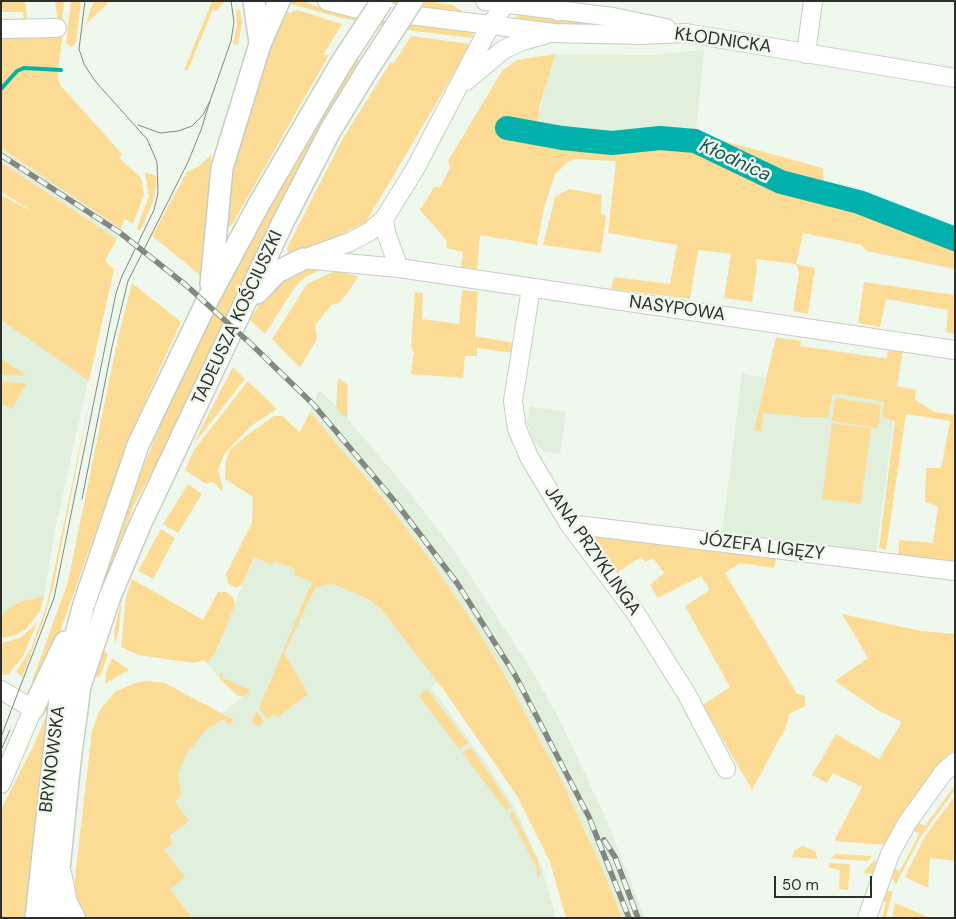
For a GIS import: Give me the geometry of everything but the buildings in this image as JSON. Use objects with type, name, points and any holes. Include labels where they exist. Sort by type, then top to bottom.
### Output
[{"type":"main road","points":[[254,1],[260,44]]},
{"type":"main road","points":[[209,297],[222,168],[260,44],[279,1]]},
{"type":"main road","name":"TADEUSZA KOŚCIUSZKI","points":[[84,604],[138,445],[209,297],[259,204],[340,65],[382,1]]},
{"type":"main road","name":"TADEUSZA KOŚCIUSZKI","points":[[90,649],[140,525],[308,171],[366,72],[412,1]]},
{"type":"main road","points":[[242,311],[269,279],[285,267],[303,259]]},
{"type":"main road","points":[[34,709],[41,689],[84,604]]},
{"type":"main road","name":"BRYNOWSKA","points":[[36,918],[61,690],[84,604]]},
{"type":"main road","name":"BRYNOWSKA","points":[[54,918],[61,866],[75,719],[80,686],[90,649]]},
{"type":"street","name":"KŁODNICKA","points":[[327,1],[354,8],[490,26],[554,32],[641,35],[686,33],[955,78]]},
{"type":"street","points":[[806,54],[813,1]]},
{"type":"street","points":[[303,259],[350,242],[369,232],[384,219],[415,169],[459,87],[490,26],[499,2],[555,5],[686,33]]},
{"type":"street","points":[[1,29],[57,28]]},
{"type":"street","points":[[459,87],[503,50],[522,41],[554,32]]},
{"type":"street","points":[[384,219],[386,233],[399,268]]},
{"type":"street","name":"NASYPOWA","points":[[303,259],[399,268],[955,350]]},
{"type":"street","name":"JANA PRZYKLINGA","points":[[532,288],[513,401],[517,429],[530,457],[569,524],[635,612],[686,693],[726,769]]},
{"type":"street","name":"JÓZEFA LIGĘZY","points":[[569,524],[955,571]]},
{"type":"street","points":[[1,690],[34,709],[1,784]]},
{"type":"street","points":[[867,918],[884,868],[907,823],[943,773],[955,762]]},
{"type":"street","points":[[61,866],[68,902],[76,918]]},
{"type":"shaded area","points":[[1,1],[25,1],[28,24],[24,24],[23,12],[1,12]]},
{"type":"shaded area","points":[[55,1],[64,1],[62,23],[58,22]]},
{"type":"shaded area","points":[[71,1],[81,1],[76,43],[71,47],[66,43]]},
{"type":"shaded area","points":[[94,1],[110,1],[86,24],[89,14]]},
{"type":"shaded area","points":[[212,1],[225,1],[217,10],[212,11],[188,70],[184,70]]},
{"type":"shaded area","points":[[302,1],[322,8],[472,31],[473,38],[415,31],[345,19],[284,2]]},
{"type":"shaded area","points":[[355,1],[425,1],[453,5],[464,13]]},
{"type":"shaded area","points":[[281,9],[290,13],[297,10],[342,24],[323,55],[329,55],[231,226],[227,228],[225,179]]},
{"type":"shaded area","points":[[236,10],[240,10],[242,22],[238,45],[233,44],[237,24]]},
{"type":"shaded area","points":[[519,13],[600,24],[600,28],[513,22]]},
{"type":"shaded area","points":[[64,25],[58,69],[58,79],[61,86],[122,154],[119,158],[141,178],[144,195],[133,224],[125,219],[121,229],[1,148],[1,31]]},
{"type":"shaded area","points":[[411,36],[471,44],[366,222],[327,242],[292,254],[288,252],[287,248],[342,140],[390,63],[394,63]]},
{"type":"shaded area","points":[[704,50],[695,138],[664,135],[619,137],[537,124],[551,62],[555,54],[652,55]]},
{"type":"shaded area","points":[[555,54],[540,105],[537,124],[619,137],[664,135],[727,142],[823,168],[824,184],[901,206],[955,231],[955,269],[867,251],[861,245],[803,233],[796,264],[756,259],[757,267],[752,302],[724,298],[731,254],[698,250],[690,299],[611,289],[614,277],[670,284],[677,245],[608,233],[616,161],[576,159],[568,162],[555,174],[544,208],[537,245],[480,235],[477,269],[461,268],[463,252],[446,248],[447,241],[420,210],[434,187],[440,187],[450,168],[448,161],[502,71],[517,60]]},
{"type":"shaded area","points":[[354,58],[363,62],[188,405],[134,505],[73,664],[133,492],[184,368],[252,233]]},
{"type":"shaded area","points":[[1,148],[121,229],[117,239],[1,162]]},
{"type":"shaded area","points":[[211,155],[210,223],[206,260],[200,275],[152,236],[187,172],[199,166]]},
{"type":"shaded area","points":[[1,162],[117,239],[105,261],[114,269],[89,381],[1,320],[1,195],[35,213],[1,192]]},
{"type":"shaded area","points":[[145,172],[156,176],[156,186],[153,202],[140,231],[137,228],[149,196]]},
{"type":"shaded area","points":[[569,189],[602,195],[601,214],[606,215],[601,253],[543,245],[555,197]]},
{"type":"shaded area","points":[[311,264],[325,268],[305,277],[295,287],[265,334],[250,320],[269,288]]},
{"type":"shaded area","points":[[796,264],[815,268],[808,314],[793,311],[799,273]]},
{"type":"shaded area","points":[[335,271],[358,276],[350,290],[339,303],[331,305],[315,325],[317,339],[300,368],[272,339],[307,284]]},
{"type":"shaded area","points":[[864,282],[954,295],[955,334],[946,332],[948,310],[886,299],[880,327],[858,323]]},
{"type":"shaded area","points":[[132,283],[181,322],[130,435],[60,632],[36,683],[32,681],[68,582],[118,338]]},
{"type":"shaded area","points":[[462,290],[478,292],[475,336],[513,343],[513,353],[477,348],[477,356],[465,356],[463,378],[411,374],[414,351],[411,347],[415,292],[423,293],[422,319],[459,324]]},
{"type":"shaded area","points":[[1,320],[88,380],[55,530],[44,596],[19,602],[1,614]]},
{"type":"shaded area","points":[[776,337],[801,340],[801,346],[886,358],[888,350],[903,352],[876,553],[722,534],[742,373],[766,378]]},
{"type":"shaded area","points":[[776,338],[801,341],[800,346],[887,359],[888,351],[902,352],[897,386],[916,390],[915,400],[935,412],[955,415],[955,564],[898,559],[899,540],[933,543],[938,506],[925,502],[926,468],[941,468],[950,421],[906,414],[886,550],[879,548],[895,421],[882,417],[884,402],[833,393],[828,417],[763,413],[761,431],[754,430]]},
{"type":"shaded area","points":[[1,358],[25,375],[26,376],[1,375]]},
{"type":"shaded area","points":[[233,367],[245,379],[193,445],[211,409]]},
{"type":"shaded area","points":[[338,378],[348,385],[347,419],[336,408]]},
{"type":"shaded area","points":[[94,379],[53,588],[44,619],[22,677],[16,672],[31,649],[47,604]]},
{"type":"shaded area","points":[[1,381],[26,384],[12,409],[1,403]]},
{"type":"shaded area","points":[[248,381],[277,409],[251,426],[225,453],[218,470],[223,488],[222,491],[212,482],[206,484],[185,470],[194,450]]},
{"type":"shaded area","points":[[319,390],[339,409],[399,479],[454,551],[533,672],[558,717],[604,814],[645,918],[622,918],[603,870],[560,777],[500,667],[474,624],[432,562],[390,507],[310,412]]},
{"type":"shaded area","points":[[835,398],[881,405],[878,428],[832,421]]},
{"type":"shaded area","points":[[530,406],[566,412],[560,454],[543,451],[533,441],[527,423]]},
{"type":"shaded area","points":[[310,412],[390,507],[432,562],[474,624],[500,667],[560,777],[603,870],[622,918],[566,918],[550,862],[517,796],[448,696],[381,609],[366,598],[332,584],[315,588],[284,653],[308,694],[277,718],[274,714],[267,719],[259,708],[312,582],[294,574],[295,569],[274,561],[272,565],[254,557],[242,585],[235,588],[228,583],[226,574],[252,523],[253,497],[225,479],[226,459],[230,450],[274,416],[282,416],[300,432]]},
{"type":"shaded area","points":[[832,423],[871,428],[861,504],[822,499]]},
{"type":"shaded area","points":[[188,484],[202,494],[178,533],[163,524]]},
{"type":"shaded area","points":[[161,529],[175,538],[153,579],[138,571]]},
{"type":"shaded area","points":[[591,536],[777,556],[774,568],[740,563],[725,573],[797,694],[805,696],[805,706],[789,714],[786,727],[752,790],[703,705],[730,687],[685,606],[710,590],[701,576],[658,598],[650,585],[664,573],[653,558],[645,562],[641,557],[618,572],[592,541]]},
{"type":"shaded area","points":[[257,549],[321,574],[315,588],[332,584],[366,598],[381,609],[437,682],[431,687],[490,769],[516,810],[542,868],[556,918],[160,918],[169,788],[182,754],[203,729],[242,697],[221,680],[207,663],[215,653]]},
{"type":"shaded area","points":[[132,579],[203,620],[218,592],[226,592],[233,597],[235,605],[215,653],[207,663],[204,660],[194,663],[138,655],[121,647],[126,597]]},
{"type":"shaded area","points":[[44,596],[40,611],[26,629],[16,635],[1,638],[1,614],[19,602]]},
{"type":"shaded area","points":[[122,597],[119,630],[115,644],[114,632]]},
{"type":"shaded area","points":[[842,614],[921,631],[955,634],[955,750],[935,771],[885,845],[834,841],[862,787],[833,773],[827,783],[812,775],[836,734],[879,759],[902,722],[879,711],[835,681],[868,658]]},
{"type":"shaded area","points":[[37,623],[23,656],[9,674],[1,675],[1,643],[20,638]]},
{"type":"shaded area","points":[[103,649],[108,655],[100,676],[95,678]]},
{"type":"shaded area","points":[[112,658],[129,670],[105,684],[106,672]]},
{"type":"shaded area","points":[[223,673],[223,678],[250,690],[249,692],[243,696],[238,696],[221,680],[219,674]]},
{"type":"shaded area","points":[[145,681],[165,683],[234,720],[229,725],[223,719],[205,731],[187,753],[178,774],[181,795],[175,802],[189,821],[170,835],[172,845],[164,850],[185,877],[170,889],[192,918],[87,918],[79,908],[74,886],[92,731],[100,710],[115,692],[135,683]]},
{"type":"shaded area","points":[[427,689],[468,743],[459,749],[419,696]]},
{"type":"shaded area","points":[[55,696],[28,918],[1,918],[1,809],[33,747],[46,716],[46,697]]},
{"type":"shaded area","points":[[257,711],[264,722],[258,727],[252,721]]},
{"type":"shaded area","points":[[471,747],[511,807],[506,811],[462,752]]},
{"type":"shaded area","points":[[955,785],[955,790],[920,838],[896,884],[890,876],[890,867],[900,871],[919,834],[911,829],[915,821],[925,826]]},
{"type":"shaded area","points":[[955,796],[955,861],[930,858],[928,888],[905,877],[925,836]]},
{"type":"shaded area","points":[[513,811],[538,861],[540,875],[537,878],[537,869],[509,814]]},
{"type":"shaded area","points":[[802,846],[815,851],[818,859],[792,857],[794,851]]},
{"type":"shaded area","points":[[836,854],[872,856],[867,861],[830,858]]},
{"type":"shaded area","points":[[875,859],[877,864],[875,874],[863,873]]},
{"type":"shaded area","points":[[829,863],[850,864],[848,890],[839,889],[840,870],[829,868]]},
{"type":"shaded area","points":[[887,891],[893,891],[886,918],[882,918],[886,902],[878,899]]},
{"type":"shaded area","points":[[895,903],[930,918],[892,918]]},
{"type":"waterway","points":[[1,89],[17,71],[24,68],[61,70]]},
{"type":"waterway","name":"Kłodnica","points":[[507,128],[562,138],[612,143],[660,138],[695,141],[781,182],[859,202],[955,239]]},
{"type":"tram line","points":[[1,737],[54,598],[116,293],[122,276],[154,210],[158,193],[157,162],[147,139],[95,81],[84,64],[79,49],[85,1]]},
{"type":"tram line","points":[[138,125],[160,133],[178,131],[192,126],[203,115],[210,101],[231,41],[234,22],[231,1]]},
{"type":"tram line","points":[[82,499],[112,347],[128,281],[188,162],[210,101]]},
{"type":"tram line","points":[[1,750],[10,730]]},
{"type":"railway","points":[[1,155],[119,232],[187,286],[313,404],[397,504],[457,583],[515,675],[589,817],[629,918]]},
{"type":"railway","points":[[604,840],[615,857],[638,918]]}]
